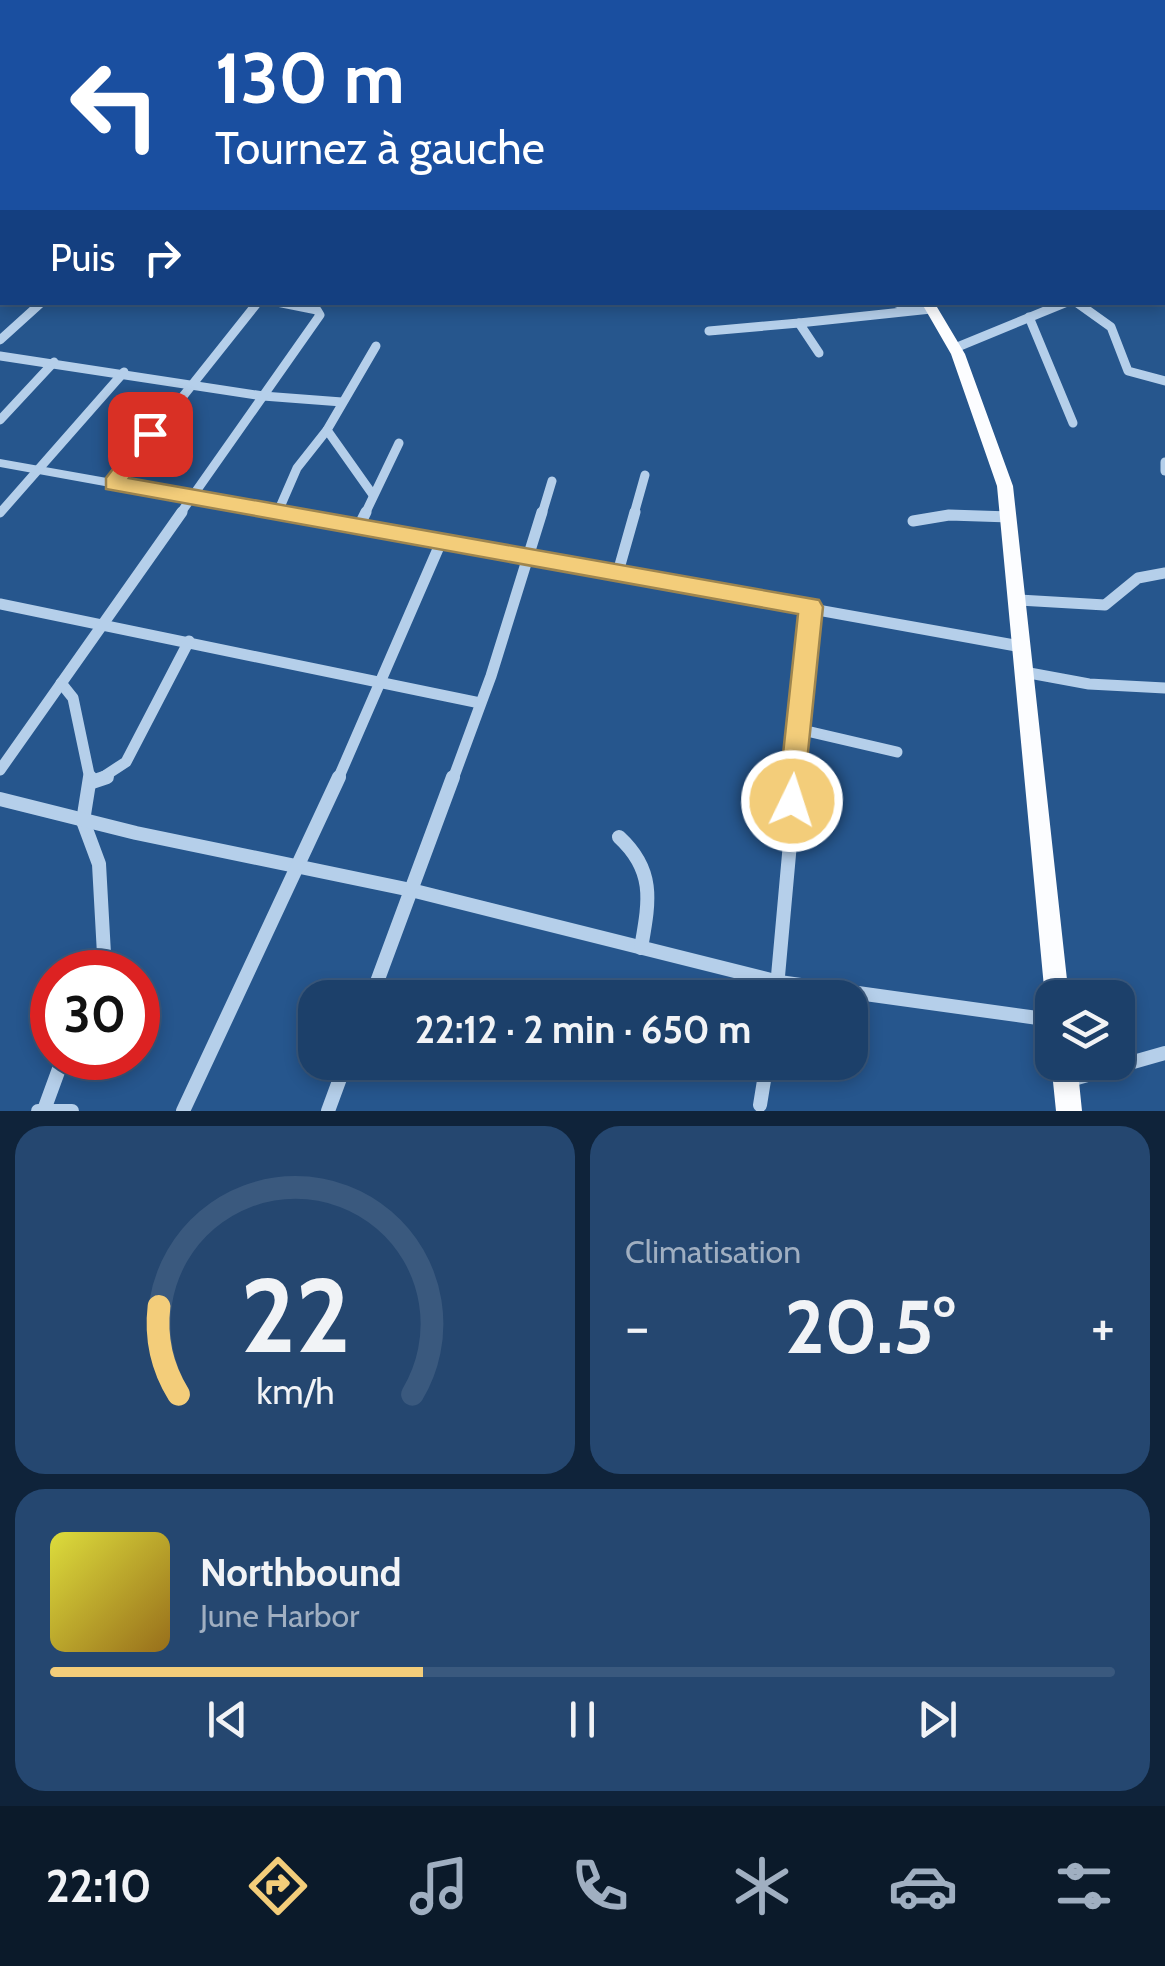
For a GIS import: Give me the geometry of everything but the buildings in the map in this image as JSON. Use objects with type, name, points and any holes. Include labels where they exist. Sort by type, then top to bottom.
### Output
[{"type":"highway","points":[[924,307],[955,348],[984,416],[1010,518],[1055,980]]},
{"type":"highway","points":[[1065,1080],[1069,1111]]},
{"type":"street","points":[[0,340],[39,305]]},
{"type":"street","points":[[114,483],[256,305]]},
{"type":"street","points":[[0,770],[320,315],[318,310],[292,305]]},
{"type":"street","points":[[955,348],[1060,305]]},
{"type":"street","points":[[1080,305],[1111,327],[1128,371],[1165,381]]},
{"type":"street","points":[[709,330],[924,307]]},
{"type":"street","points":[[1029,317],[1073,424]]},
{"type":"street","points":[[800,323],[819,354]]},
{"type":"street","points":[[278,514],[296,468],[327,430],[376,346]]},
{"type":"street","points":[[0,356],[264,396],[342,402]]},
{"type":"street","points":[[0,420],[54,362]]},
{"type":"street","points":[[0,512],[124,372]]},
{"type":"street","points":[[327,430],[373,495]]},
{"type":"street","points":[[358,528],[399,443]]},
{"type":"street","points":[[1165,462],[1165,471]]},
{"type":"street","points":[[0,463],[1022,648]]},
{"type":"street","points":[[618,572],[626,531],[645,475]]},
{"type":"street","points":[[378,980],[480,703],[552,481]]},
{"type":"street","points":[[914,521],[949,515],[1010,518]]},
{"type":"street","points":[[183,1111],[300,866],[441,542]]},
{"type":"street","points":[[1019,600],[1105,605],[1138,578],[1165,573]]},
{"type":"street","points":[[0,604],[480,703]]},
{"type":"street","points":[[778,980],[811,607]]},
{"type":"street","points":[[92,782],[112,776],[126,762],[151,707],[189,641]]},
{"type":"street","points":[[1024,672],[1089,684],[1165,688]]},
{"type":"street","points":[[61,683],[73,698],[92,782],[82,821],[98,864],[104,950]]},
{"type":"street","points":[[798,728],[897,752]]},
{"type":"street","points":[[0,799],[82,821],[411,890],[770,980]]},
{"type":"street","points":[[619,837],[637,851],[651,883],[641,948]]},
{"type":"street","points":[[868,994],[1035,1018]]},
{"type":"street","points":[[1135,1059],[1165,1053]]},
{"type":"street","points":[[53,1080],[40,1110],[72,1111]]},
{"type":"street","points":[[328,1111],[339,1080]]},
{"type":"street","points":[[760,1105],[763,1080]]},
{"type":"route","points":[[150,434],[114,483],[811,607],[792,801]]}]
